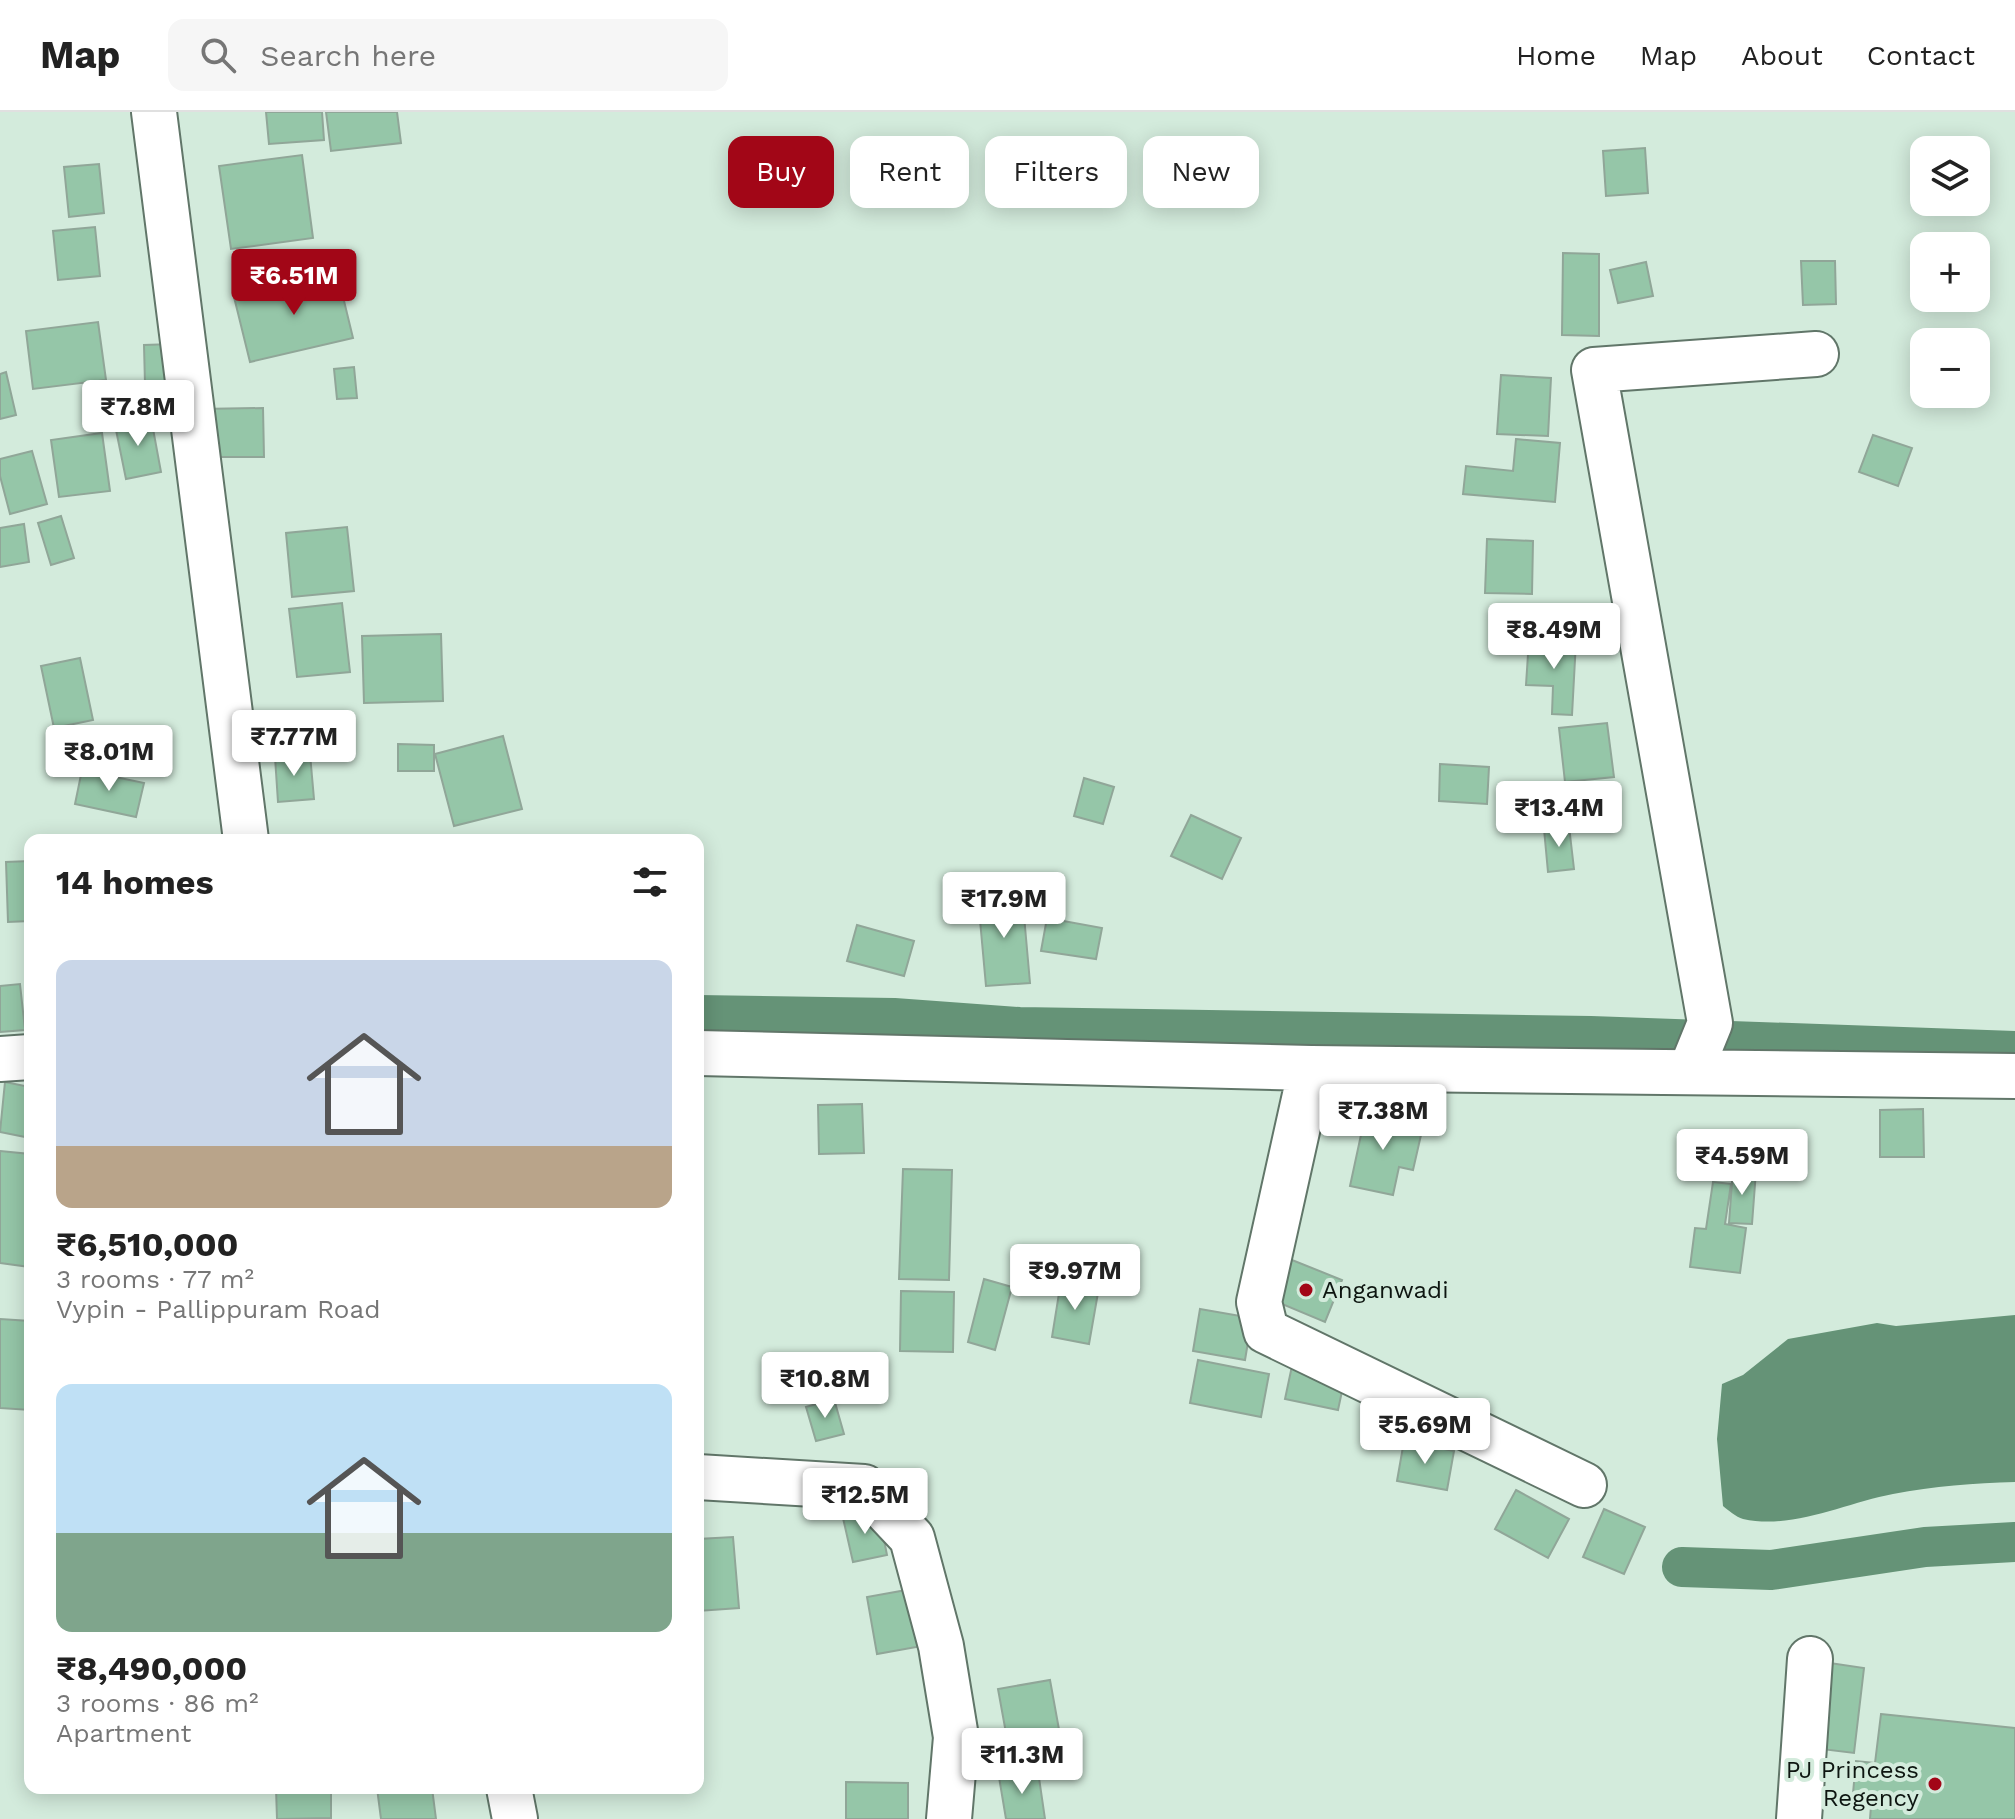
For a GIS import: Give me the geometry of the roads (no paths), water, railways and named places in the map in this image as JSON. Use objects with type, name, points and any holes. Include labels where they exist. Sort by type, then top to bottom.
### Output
[{"type":"street","points":[[154,112],[245,834]]},
{"type":"street","points":[[1690,1072],[1710,1023],[1594,370],[1816,354]]},
{"type":"street","points":[[704,1053],[1311,1068],[2015,1076]]},
{"type":"street","points":[[0,1059],[24,1057]]},
{"type":"street","points":[[1311,1068],[1259,1302],[1266,1331],[1584,1485]]},
{"type":"street","points":[[704,1477],[864,1487],[912,1538],[941,1646],[956,1737],[949,1819]]},
{"type":"street","points":[[1799,1819],[1810,1659]]},
{"type":"street","points":[[510,1794],[515,1819]]},
{"type":"waterway","points":[[704,1015],[894,1018],[1019,1027],[1591,1036],[2015,1051]]},
{"type":"waterway","points":[[1682,1567],[1771,1570],[1925,1547],[2015,1542]]},
{"type":"place","name":"Anganwadi","points":[[1306,1290]]},
{"type":"place","name":"PJ Princess Regency","points":[[1935,1784]]}]
